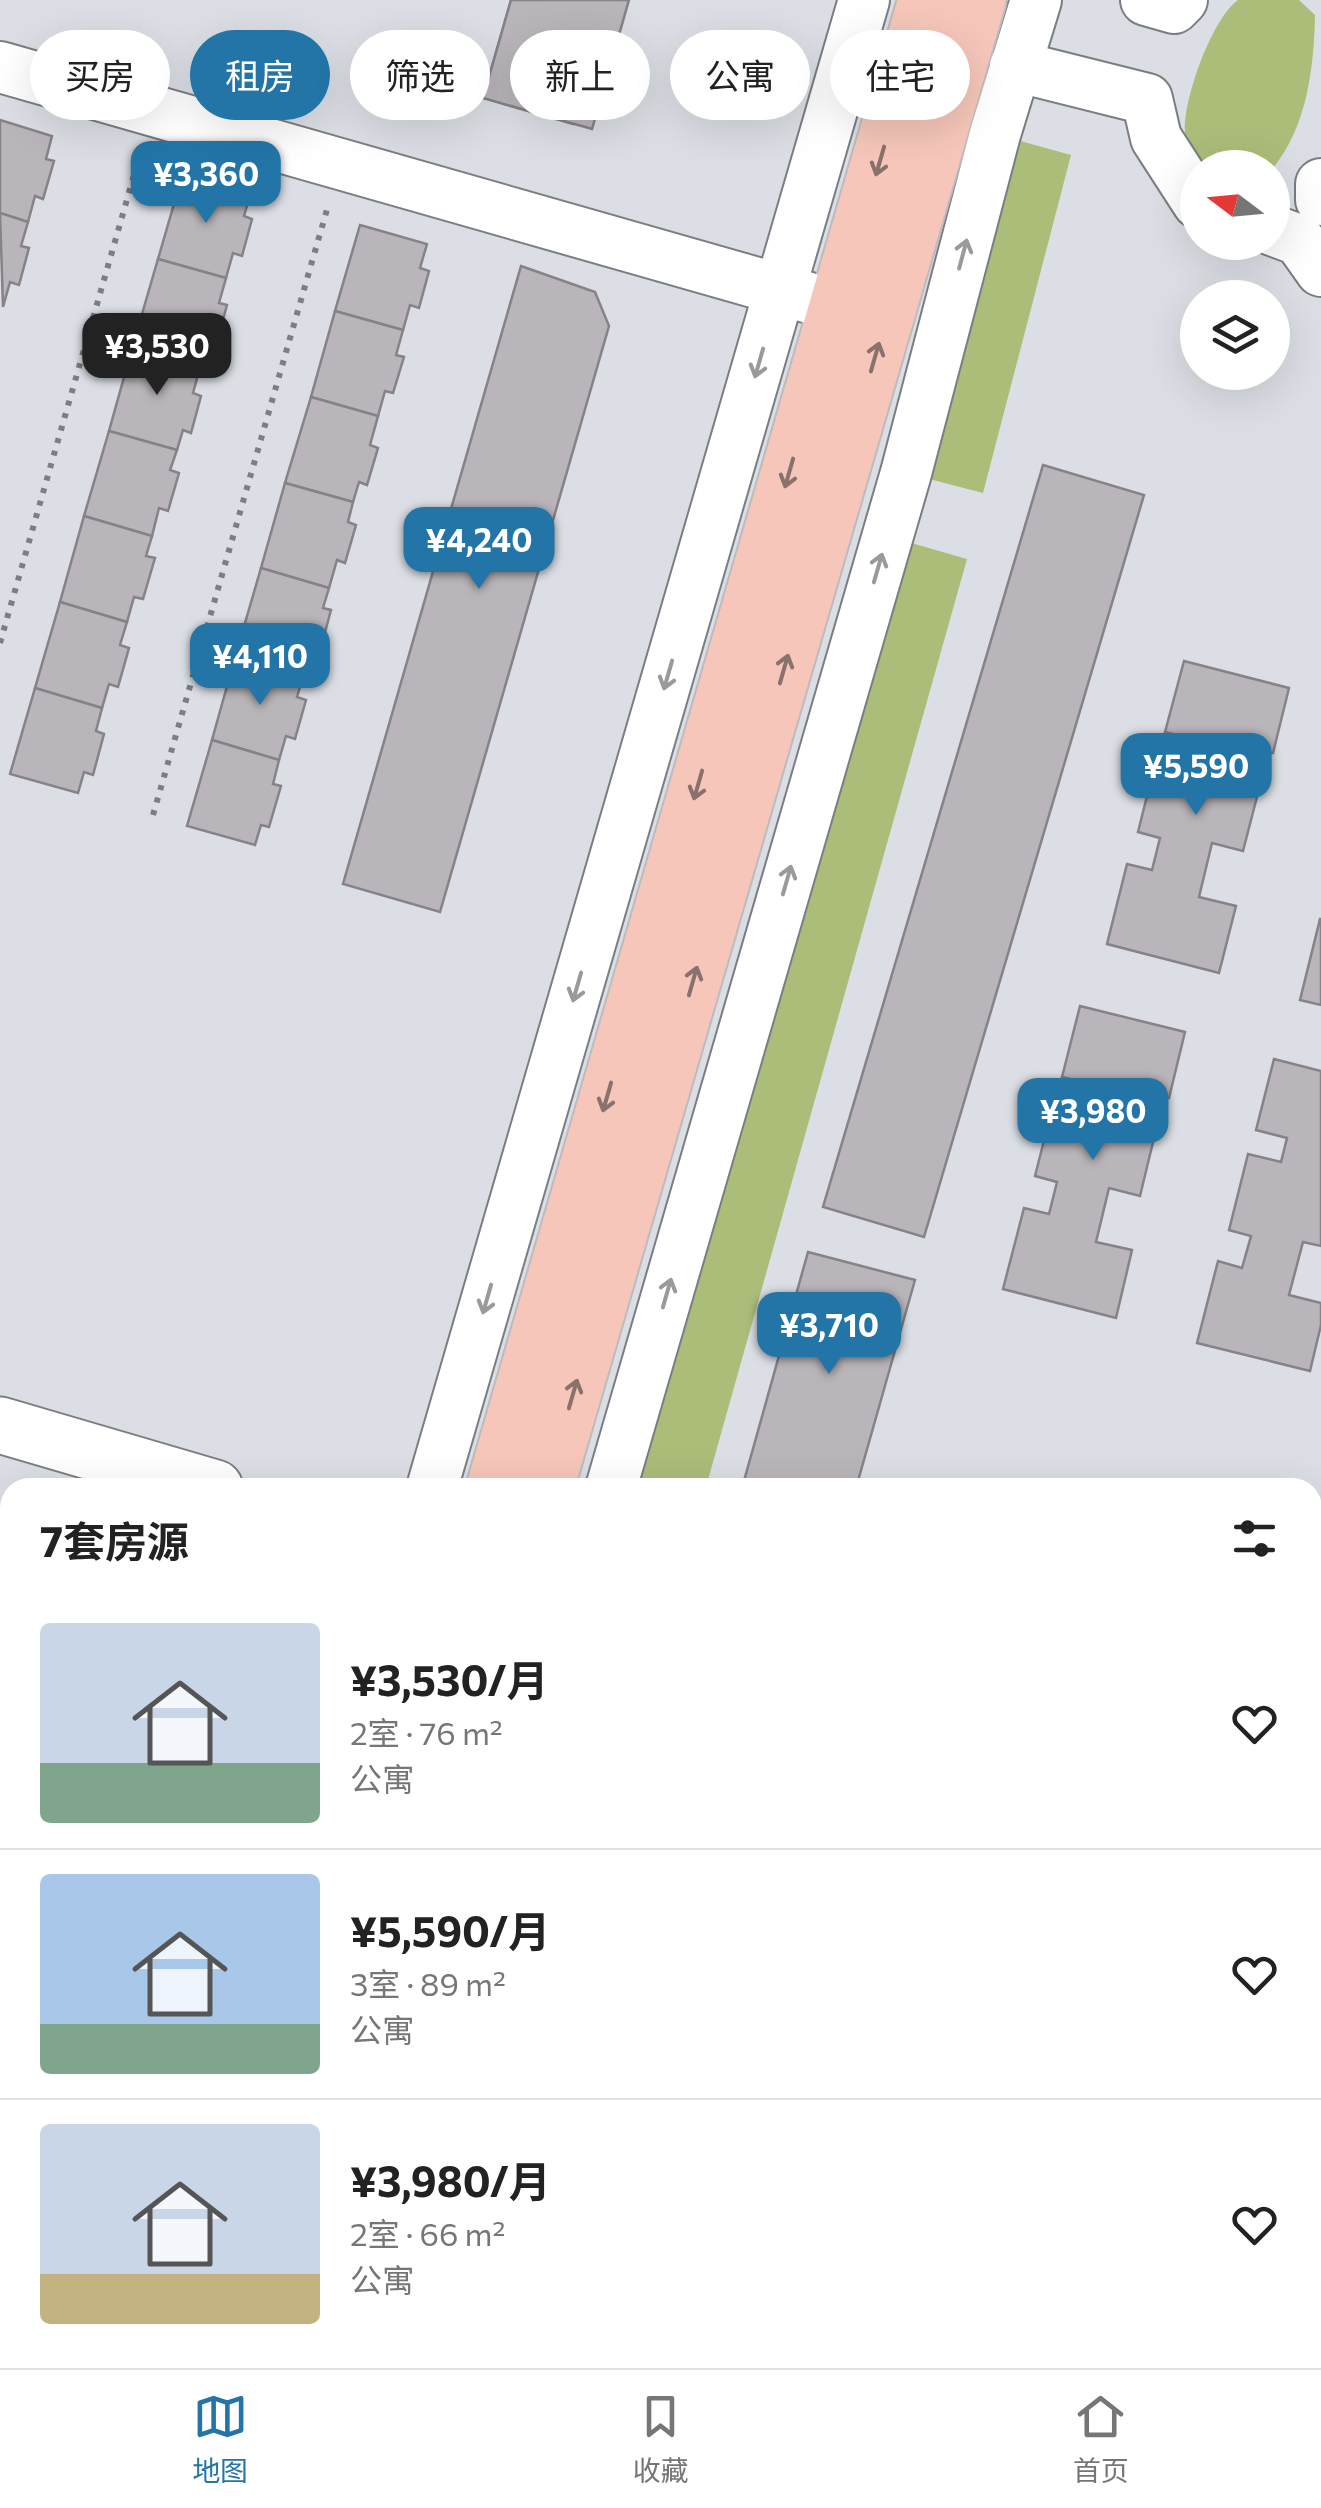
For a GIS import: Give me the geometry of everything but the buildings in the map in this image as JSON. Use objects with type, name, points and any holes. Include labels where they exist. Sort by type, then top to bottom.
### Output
[{"type":"highway","points":[[497,1478],[926,0]]},
{"type":"highway","points":[[549,1478],[978,0]]},
{"type":"street","points":[[435,1478],[864,0]]},
{"type":"street","points":[[614,1478],[906,473],[1036,0]]},
{"type":"street","points":[[1146,0],[1174,8],[1182,0]]},
{"type":"street","points":[[1015,66],[1147,99],[1156,138],[1180,175]]},
{"type":"street","points":[[0,67],[30,76]]},
{"type":"street","points":[[170,116],[837,306]]},
{"type":"street","points":[[1321,184],[1321,200]]},
{"type":"street","points":[[1290,237],[1299,240],[1321,271]]},
{"type":"street","points":[[0,1426],[180,1478]]},
{"type":"path","points":[[0,643],[149,120]]},
{"type":"path","points":[[153,816],[340,164]]},
{"type":"green space","points":[[1238,0],[1299,0],[1315,15],[1306,96],[1286,150],[1190,150],[1185,137],[1189,100],[1209,41]]},
{"type":"green space","points":[[995,134],[1071,155],[983,493],[906,473]]},
{"type":"green space","points":[[887,536],[967,559],[709,1478],[613,1478]]}]
